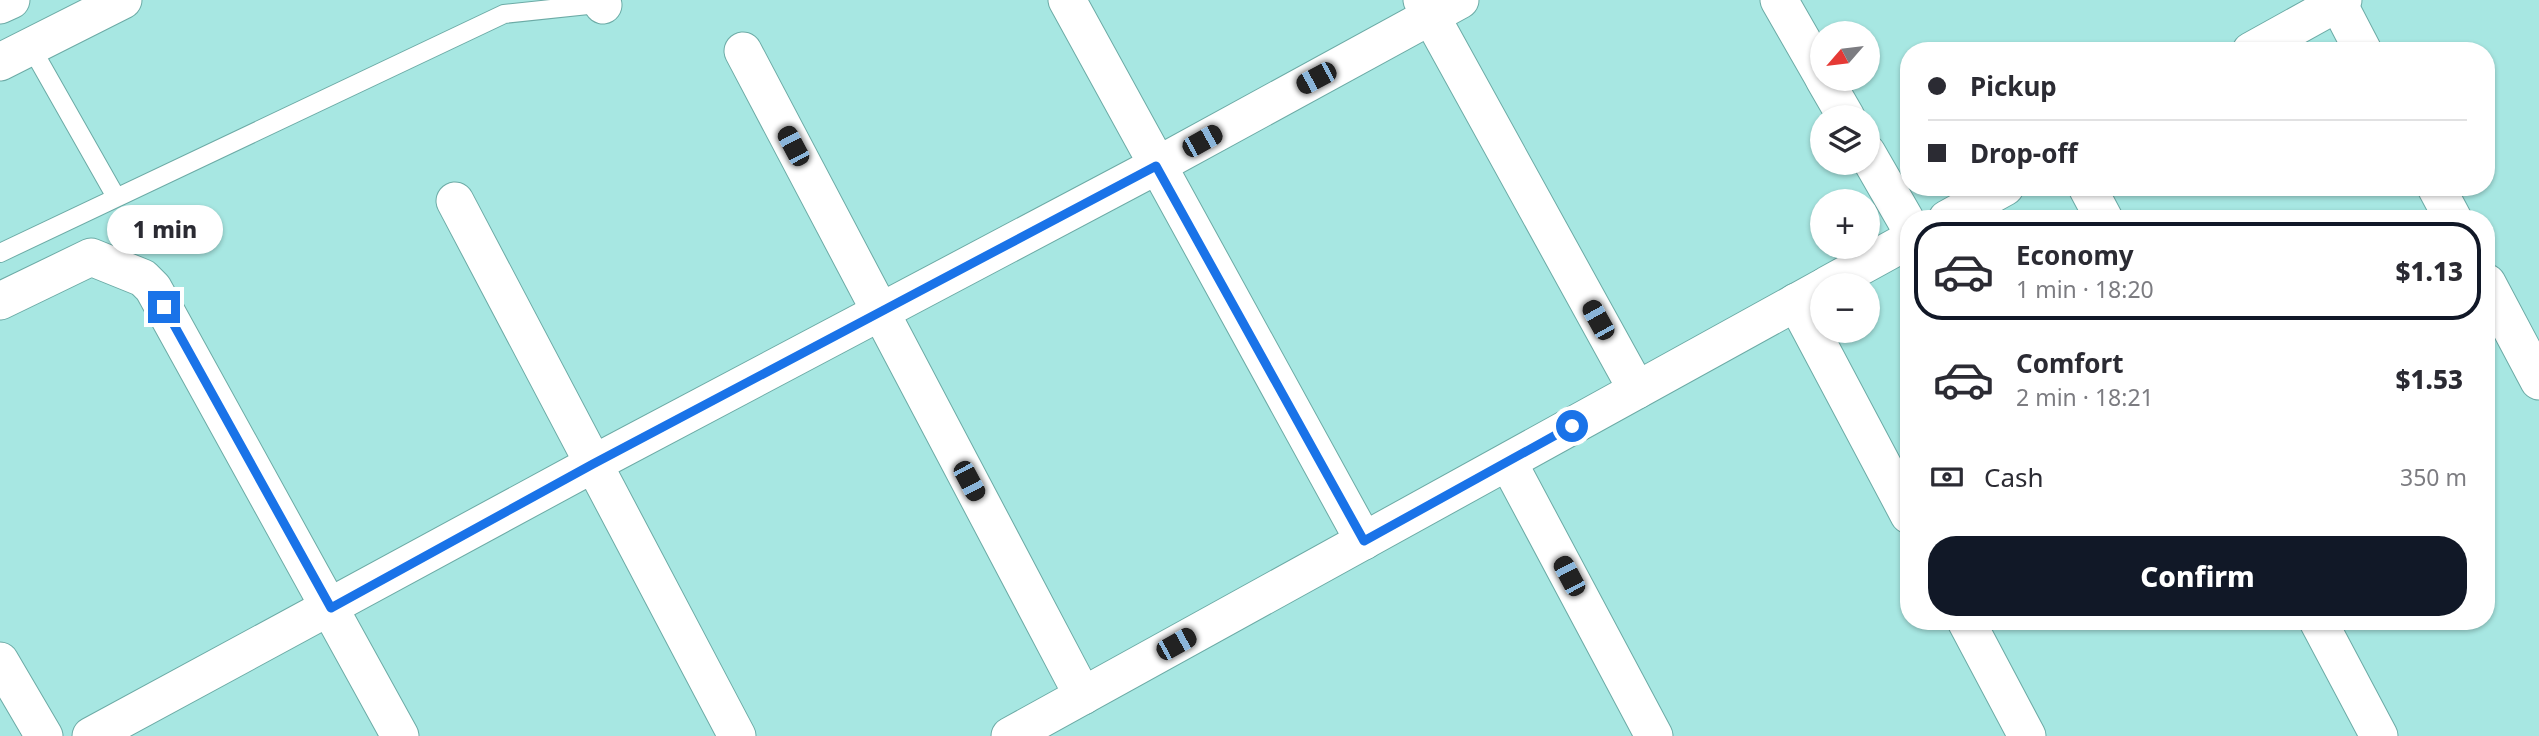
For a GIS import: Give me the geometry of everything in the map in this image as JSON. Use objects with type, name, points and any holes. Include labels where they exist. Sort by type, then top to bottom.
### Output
[{"type":"street","points":[[0,5],[10,0]]},
{"type":"street","points":[[15,54],[123,0]]},
{"type":"street","points":[[1067,0],[1364,541]]},
{"type":"street","points":[[1779,0],[1810,54]]},
{"type":"street","points":[[2267,42],[2340,1],[2359,42]]},
{"type":"street","points":[[91,736],[593,464],[1156,166],[1438,5],[1637,390]]},
{"type":"street","points":[[743,51],[1083,696]]},
{"type":"street","points":[[1880,175],[1900,210]]},
{"type":"street","points":[[1963,210],[1989,196]]},
{"type":"street","points":[[455,201],[737,736]]},
{"type":"street","points":[[1849,273],[1900,245]]},
{"type":"street","points":[[0,301],[91,257],[143,278],[153,288],[400,736]]},
{"type":"street","points":[[1010,736],[1810,295]]},
{"type":"street","points":[[2495,298],[2539,381]]},
{"type":"street","points":[[1836,343],[1900,494]]},
{"type":"street","points":[[1508,462],[1654,736]]},
{"type":"street","points":[[1971,630],[2027,736]]},
{"type":"street","points":[[2323,630],[2379,736]]},
{"type":"street","points":[[0,661],[44,736]]},
{"type":"lane","points":[[0,253],[505,14],[605,2]]},
{"type":"lane","points":[[15,54],[116,197]]},
{"type":"route","points":[[164,307],[331,608],[593,464],[1156,166],[1364,541],[1572,426]]}]
